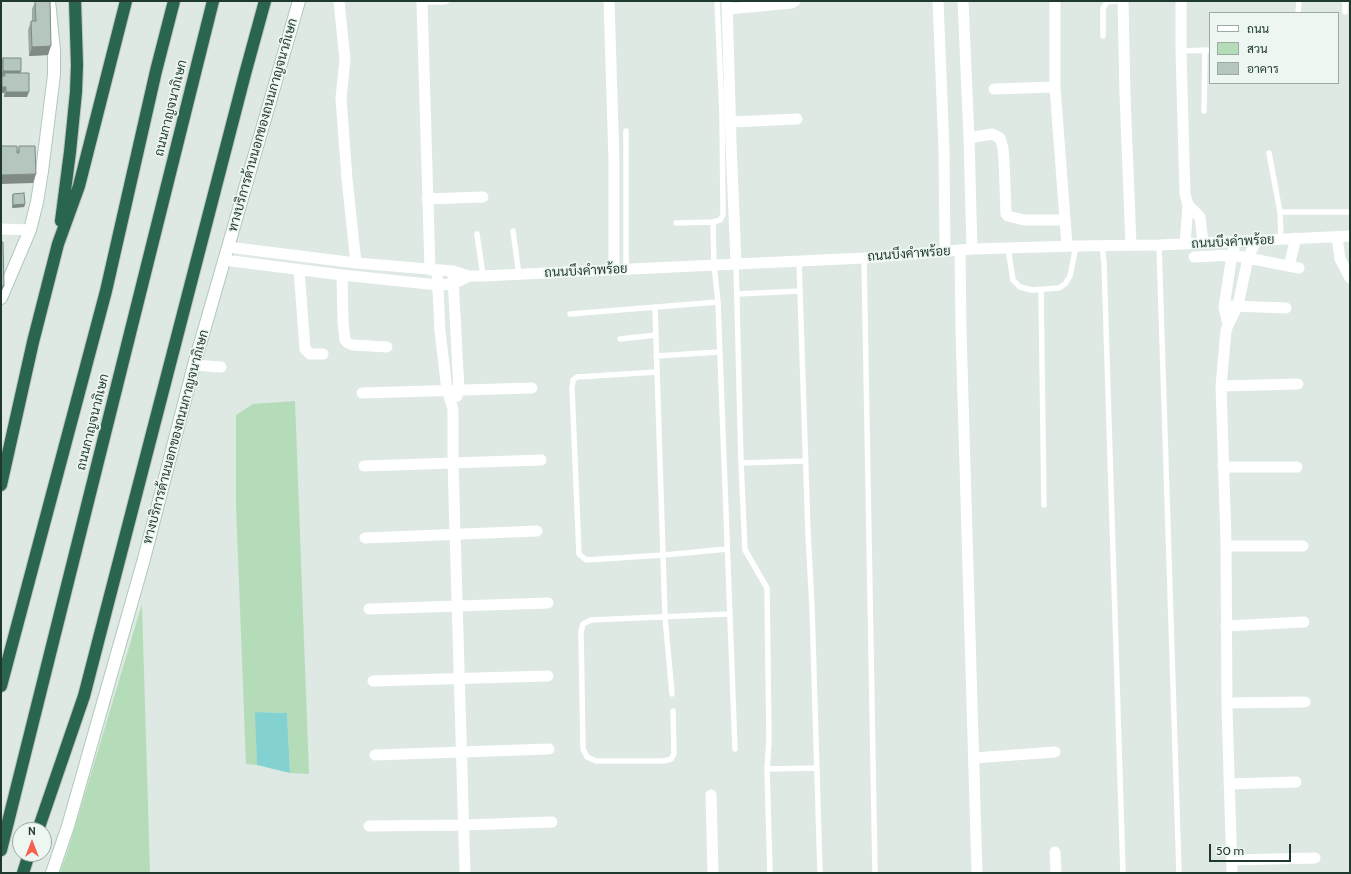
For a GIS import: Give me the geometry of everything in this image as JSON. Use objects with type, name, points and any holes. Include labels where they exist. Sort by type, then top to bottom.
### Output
[{"type":"highway","points":[[58,244],[74,111],[77,65],[74,1]]},
{"type":"highway","points":[[1,485],[33,342],[58,244],[79,186],[126,1]]},
{"type":"highway","name":"ถนนกาญจนาภิเษก","points":[[1,686],[106,292],[156,71],[174,1]]},
{"type":"highway","name":"ถนนกาญจนาภิเษก","points":[[1,850],[213,1]]},
{"type":"highway","points":[[41,822],[84,696],[265,1]]},
{"type":"highway","points":[[23,873],[26,862]]},
{"type":"main road","points":[[1,298],[30,230],[42,171],[54,76],[54,50],[49,1]]},
{"type":"main road","name":"ทางบริการด้านนอกของถนนกาญจนาภิเษก","points":[[52,873],[68,826],[144,559],[194,365],[299,1]]},
{"type":"street","points":[[339,1],[345,60],[341,98],[347,179],[356,263]]},
{"type":"street","points":[[609,1],[614,161],[614,270]]},
{"type":"street","points":[[736,263],[727,5],[792,3],[795,1]]},
{"type":"street","points":[[938,1],[944,149],[945,251]]},
{"type":"street","points":[[963,1],[972,250]]},
{"type":"street","points":[[1123,1],[1131,245]]},
{"type":"street","points":[[1181,1],[1185,194],[1188,205],[1185,244]]},
{"type":"street","points":[[422,2],[427,199],[434,270],[438,285],[440,331],[447,390],[453,409]]},
{"type":"street","points":[[1055,4],[1055,87],[1065,220],[1071,246]]},
{"type":"street","points":[[994,89],[1055,87]]},
{"type":"street","points":[[731,122],[797,119]]},
{"type":"street","points":[[969,138],[992,134],[1000,138],[1003,148],[1006,214],[1008,216],[1024,220],[1065,220]]},
{"type":"street","points":[[427,199],[483,197]]},
{"type":"street","points":[[1188,205],[1200,217],[1203,244]]},
{"type":"street","points":[[1,229],[30,230]]},
{"type":"street","name":"ถนนบึงคำพร้อย","points":[[228,247],[356,263],[453,271],[469,276],[483,276],[864,258],[960,250],[1071,246],[1159,246],[1350,236]]},
{"type":"street","points":[[1337,237],[1340,259],[1350,278]]},
{"type":"street","points":[[1194,258],[1232,255],[1294,267],[1296,238]]},
{"type":"street","points":[[1228,324],[1238,305],[1248,258],[1256,241]]},
{"type":"street","points":[[1232,873],[1227,703],[1226,546],[1221,386],[1228,324],[1224,307],[1232,255],[1236,242]]},
{"type":"street","points":[[960,250],[977,873]]},
{"type":"street","name":"ถนนบึงคำพร้อย","points":[[224,260],[342,276],[438,285],[453,284],[469,276]]},
{"type":"street","points":[[299,270],[305,349],[310,354],[322,354]]},
{"type":"street","points":[[453,271],[459,390],[453,409],[453,463],[465,873]]},
{"type":"street","points":[[342,276],[345,340],[353,345],[387,347]]},
{"type":"street","points":[[1224,307],[1238,305],[1286,308]]},
{"type":"street","points":[[440,331],[455,330]]},
{"type":"street","points":[[194,365],[221,367]]},
{"type":"street","points":[[1221,386],[1298,384]]},
{"type":"street","points":[[362,393],[532,388]]},
{"type":"street","points":[[364,466],[541,460]]},
{"type":"street","points":[[1223,467],[1297,467]]},
{"type":"street","points":[[365,538],[537,531]]},
{"type":"street","points":[[1226,546],[1303,546]]},
{"type":"street","points":[[369,609],[548,603]]},
{"type":"street","points":[[1226,626],[1304,622]]},
{"type":"street","points":[[373,681],[548,676]]},
{"type":"street","points":[[1227,703],[1305,702]]},
{"type":"street","points":[[375,755],[549,749]]},
{"type":"street","points":[[974,758],[1055,752]]},
{"type":"street","points":[[1229,784],[1296,782]]},
{"type":"street","points":[[711,795],[713,873]]},
{"type":"street","points":[[369,826],[552,822]]},
{"type":"street","points":[[1055,852],[1056,873]]},
{"type":"street","points":[[1231,860],[1315,858]]},
{"type":"lane","points":[[422,2],[447,1]]},
{"type":"lane","points":[[676,223],[712,222],[720,220],[723,215],[722,106],[718,1]]},
{"type":"lane","points":[[1103,36],[1103,8],[1107,2],[1116,1]]},
{"type":"lane","points":[[1298,12],[1299,1]]},
{"type":"lane","points":[[1345,1],[1345,12]]},
{"type":"lane","points":[[1181,52],[1207,51],[1204,110]]},
{"type":"lane","points":[[626,130],[626,269]]},
{"type":"lane","points":[[1269,153],[1280,212],[1281,239]]},
{"type":"lane","points":[[1280,212],[1350,212]]},
{"type":"lane","points":[[712,222],[714,265],[718,302],[735,749]]},
{"type":"lane","points":[[513,231],[519,275]]},
{"type":"lane","points":[[477,234],[483,276]]},
{"type":"lane","points":[[1008,248],[1013,280],[1020,287],[1032,290],[1041,290],[1059,288],[1065,284],[1070,276],[1071,246]]},
{"type":"lane","points":[[1102,246],[1104,262],[1123,873]]},
{"type":"lane","points":[[1159,246],[1179,873]]},
{"type":"lane","points":[[864,258],[875,873]]},
{"type":"lane","points":[[799,261],[820,873]]},
{"type":"lane","points":[[736,263],[741,463],[745,550],[767,588],[769,741],[767,769],[770,873]]},
{"type":"lane","points":[[1041,290],[1044,505]]},
{"type":"lane","points":[[737,294],[800,291]]},
{"type":"lane","points":[[570,314],[718,302]]},
{"type":"lane","points":[[655,308],[665,617],[672,694]]},
{"type":"lane","points":[[620,339],[656,335]]},
{"type":"lane","points":[[656,356],[719,352]]},
{"type":"lane","points":[[657,372],[577,377],[573,380],[572,388],[579,554],[586,560],[727,549]]},
{"type":"lane","points":[[741,463],[805,461]]},
{"type":"lane","points":[[673,710],[674,754],[671,759],[664,761],[596,761],[586,757],[583,749],[581,632],[583,624],[591,620],[729,614]]},
{"type":"lane","points":[[767,769],[817,768]]},
{"type":"green space","points":[[295,401],[309,774],[290,773],[287,713],[256,712],[257,765],[246,764],[236,505],[236,415],[253,404]]},
{"type":"green space","points":[[142,604],[150,873],[60,873],[69,847]]},
{"type":"water","points":[[255,712],[287,713],[290,773],[257,765]]},
{"type":"building","points":[[35,1],[50,1],[51,46],[32,47],[31,21],[36,21]]},
{"type":"building","points":[[3,58],[21,58],[21,71],[3,71]]},
{"type":"building","points":[[4,73],[29,73],[29,92],[6,92],[6,87],[2,87],[2,76],[5,76]]},
{"type":"building","points":[[1,146],[17,146],[17,153],[19,153],[19,146],[35,146],[36,174],[1,175]]},
{"type":"building","points":[[24,193],[25,204],[13,205],[13,194]]},
{"type":"building","points":[[1,242],[3,242],[4,286],[1,286]]}]
